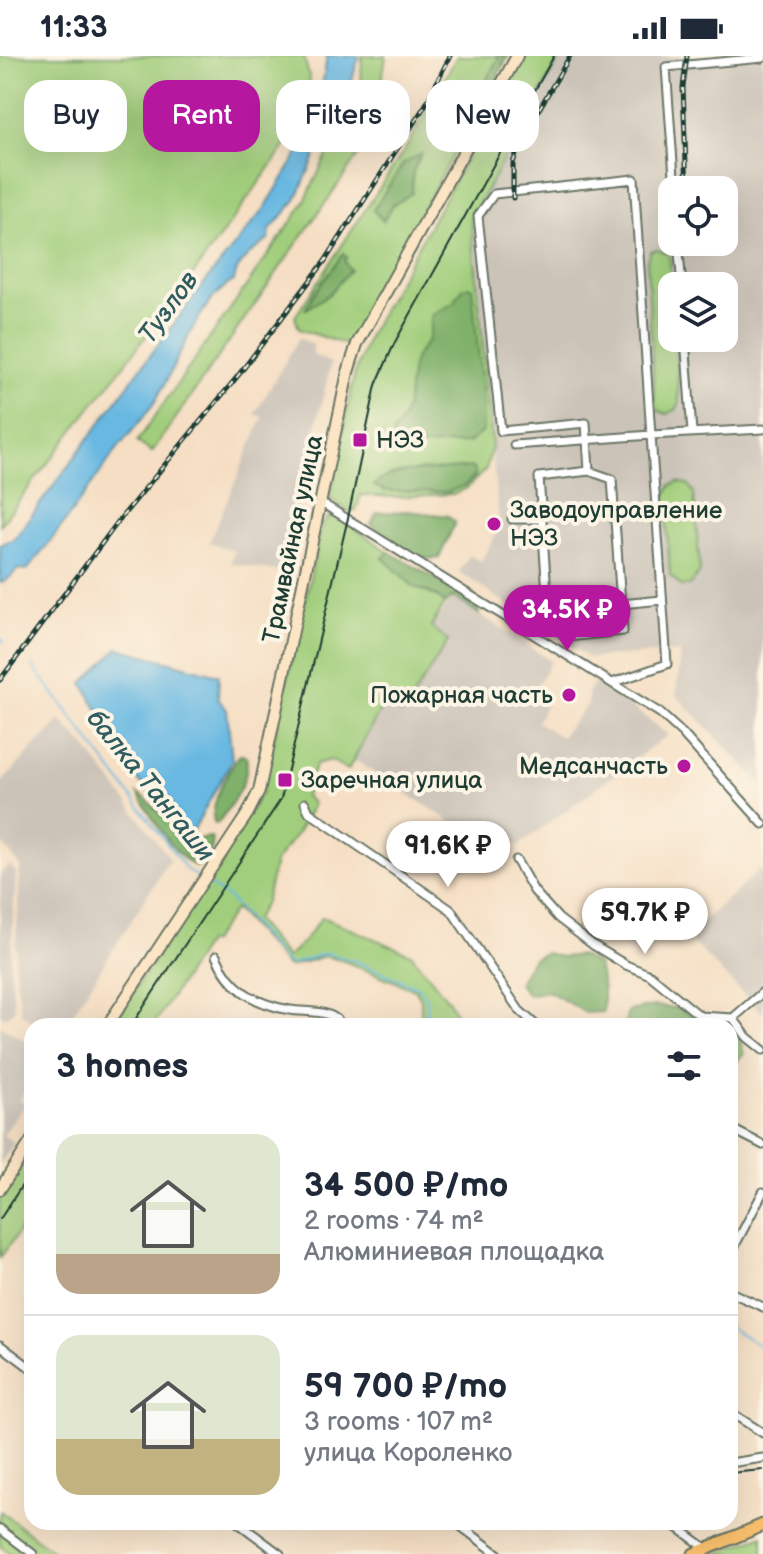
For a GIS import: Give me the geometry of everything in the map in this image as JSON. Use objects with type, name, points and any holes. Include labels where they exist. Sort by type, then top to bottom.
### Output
[{"type":"main road","name":"Трамвайная улица","points":[[112,1018],[248,813],[259,791],[348,372],[357,344],[517,56]]},
{"type":"main road","points":[[0,1189],[24,1152]]},
{"type":"main road","points":[[694,1554],[763,1525]]},
{"type":"street","points":[[674,176],[666,67],[763,58]]},
{"type":"street","points":[[589,471],[586,423],[501,431],[478,216],[494,194],[634,179],[667,664],[612,683]]},
{"type":"street","points":[[686,352],[692,432]]},
{"type":"street","points":[[514,445],[763,429]]},
{"type":"street","points":[[589,471],[612,479],[623,631],[568,637],[549,622],[539,477],[589,471]]},
{"type":"street","points":[[320,502],[660,713],[763,824]]},
{"type":"street","points":[[512,519],[542,519]]},
{"type":"street","points":[[621,604],[662,600]]},
{"type":"street","points":[[305,803],[309,812],[451,910],[519,1010],[528,1018]]},
{"type":"street","points":[[516,860],[534,891],[558,918],[593,945],[650,975],[700,1016],[733,1018],[763,992]]},
{"type":"street","points":[[216,956],[223,973],[239,991],[255,1001],[290,1010],[324,1013],[336,1018]]},
{"type":"street","points":[[738,1025],[763,1050]]},
{"type":"street","points":[[738,1132],[763,1145]]},
{"type":"street","points":[[738,1240],[763,1192]]},
{"type":"street","points":[[738,1296],[763,1307]]},
{"type":"street","points":[[0,1345],[24,1363]]},
{"type":"street","points":[[738,1417],[763,1433]]},
{"type":"street","points":[[738,1462],[763,1458]]},
{"type":"street","points":[[0,1529],[33,1554]]},
{"type":"street","points":[[248,1530],[280,1554]]},
{"type":"street","points":[[466,1530],[498,1554]]},
{"type":"street","points":[[681,1530],[707,1549]]},
{"type":"shaded area","points":[[561,56],[763,56],[763,785],[676,695],[681,652],[589,658],[459,572],[469,555],[481,561],[503,522],[499,521],[471,218],[508,152],[539,152],[539,96]]},
{"type":"shaded area","points":[[299,338],[313,345],[313,355],[331,363],[285,573],[231,563],[234,551],[209,542],[263,417],[255,414]]},
{"type":"shaded area","points":[[453,597],[551,661],[535,689],[548,700],[537,722],[561,737],[588,704],[588,691],[597,680],[668,735],[518,846],[490,826],[478,839],[353,759],[383,704],[401,714],[448,641],[431,627]]},
{"type":"shaded area","points":[[60,720],[85,746],[170,859],[70,1018],[28,1018],[21,1013],[15,966],[20,866],[0,841],[0,784]]},
{"type":"shaded area","points":[[10,865],[16,873],[10,968],[15,1010],[5,1017],[0,1015],[0,874]]},
{"type":"shaded area","points":[[760,870],[763,873],[763,1014],[686,936]]},
{"type":"shaded area","points":[[0,1025],[24,1040],[24,1092],[19,1100],[24,1105],[3,1135],[14,1143],[0,1164]]},
{"type":"green space","points":[[0,56],[304,56],[310,80],[276,80],[276,152],[281,152],[182,290],[0,525]]},
{"type":"green space","points":[[362,56],[386,56],[382,80],[361,80]]},
{"type":"green space","points":[[457,56],[509,56],[495,80],[444,80]]},
{"type":"green space","points":[[499,56],[505,56],[497,80],[486,80]]},
{"type":"green space","points":[[523,56],[561,56],[539,96],[539,80],[510,80]]},
{"type":"green space","points":[[426,112],[426,152],[455,152],[372,299],[350,346],[299,329],[295,317],[403,152],[410,152],[410,141]]},
{"type":"green space","points":[[328,152],[360,152],[152,452],[137,442],[303,205]]},
{"type":"green space","points":[[470,152],[508,152],[471,218],[492,447],[486,469],[467,488],[455,494],[361,495],[356,510],[347,511],[330,498],[354,376],[369,335]]},
{"type":"green space","points":[[421,154],[413,172],[412,193],[393,205],[383,221],[373,210],[403,164]]},
{"type":"green space","points":[[658,250],[658,256],[669,256],[670,260],[670,272],[658,272],[658,352],[676,352],[679,403],[677,409],[667,414],[655,405],[647,261],[650,251]]},
{"type":"green space","points":[[343,254],[347,257],[344,261],[350,270],[329,294],[305,310],[313,295]]},
{"type":"green space","points":[[463,288],[472,288],[483,400],[483,431],[468,443],[399,448],[393,444],[393,432],[404,416],[414,361],[428,340],[432,315],[454,303]]},
{"type":"green space","points":[[471,467],[475,470],[475,476],[466,485],[448,492],[386,491],[374,486],[382,479],[405,472]]},
{"type":"green space","points":[[678,482],[689,485],[694,494],[700,572],[690,585],[681,586],[670,575],[665,497],[671,485]]},
{"type":"green space","points":[[407,511],[448,516],[455,523],[439,558],[430,559],[412,553],[371,524],[377,513]]},
{"type":"green space","points":[[328,517],[337,517],[389,552],[383,558],[414,587],[445,603],[431,627],[448,641],[402,714],[383,705],[348,770],[330,760],[316,764],[305,796],[313,804],[297,833],[275,862],[265,903],[255,920],[287,958],[322,917],[411,954],[449,1001],[458,1018],[421,1018],[421,999],[416,990],[344,961],[325,956],[288,967],[235,909],[211,942],[206,943],[158,1018],[116,1018],[262,792],[322,525]]},
{"type":"green space","points":[[389,552],[468,597],[478,604],[479,614],[454,597],[445,603],[435,595],[414,587],[383,558]]},
{"type":"green space","points":[[240,755],[246,756],[247,765],[243,783],[229,808],[215,824],[216,799]]},
{"type":"green space","points":[[138,794],[180,833],[194,840],[211,837],[211,851],[203,862],[196,867],[178,853]]},
{"type":"green space","points":[[546,953],[562,957],[580,955],[598,965],[603,989],[603,1012],[586,1013],[548,991],[528,995],[518,983],[533,958]]},
{"type":"green space","points":[[654,1006],[681,1008],[696,1018],[626,1018],[628,1011]]},
{"type":"green space","points":[[738,1030],[744,1054],[738,1060]]},
{"type":"green space","points":[[24,1158],[24,1224],[0,1258],[0,1195]]},
{"type":"green space","points":[[0,1511],[57,1554],[10,1554],[0,1546]]},
{"type":"green space","points":[[763,1535],[763,1554],[716,1554]]},
{"type":"water","points":[[327,56],[359,56],[352,80],[323,80]]},
{"type":"water","points":[[298,152],[317,152],[296,200],[270,230],[269,239],[242,262],[234,281],[209,303],[188,336],[154,403],[49,542],[27,570],[18,569],[0,583],[0,545],[14,539],[198,291],[265,208]]},
{"type":"water","points":[[118,648],[219,675],[218,699],[227,710],[232,760],[190,836],[135,777],[83,683]]},
{"type":"waterway","points":[[0,638],[4,642]]},
{"type":"waterway","name":"балка Тангаши","points":[[33,666],[187,870],[199,878]]},
{"type":"waterway","name":"балка Тангаши","points":[[208,884],[230,899],[290,965],[326,953],[355,961],[419,988],[427,999],[427,1018]]},
{"type":"waterway","name":"балка Тангаши","points":[[738,1332],[763,1348]]},
{"type":"tram line","points":[[136,1018],[281,799],[348,518],[376,385],[395,342],[554,56]]},
{"type":"tram line","points":[[0,1219],[24,1182]]},
{"type":"tram line","points":[[738,1472],[763,1470]]},
{"type":"railway","points":[[0,680],[120,519],[237,377],[325,261],[426,104],[450,56]]},
{"type":"railway","points":[[513,198],[513,163],[521,140],[570,56]]},
{"type":"railway","points":[[686,176],[683,87],[687,56]]},
{"type":"place","name":"НЭЗ","points":[[360,440]]},
{"type":"place","name":"Заводоуправление НЭЗ","points":[[494,524]]},
{"type":"place","name":"Пожарная часть","points":[[569,695]]},
{"type":"place","name":"Медсанчасть","points":[[684,766]]},
{"type":"place","name":"Заречная улица","points":[[285,780]]},
{"type":"water label","name":"Тузлов","points":[[169,308]]}]
